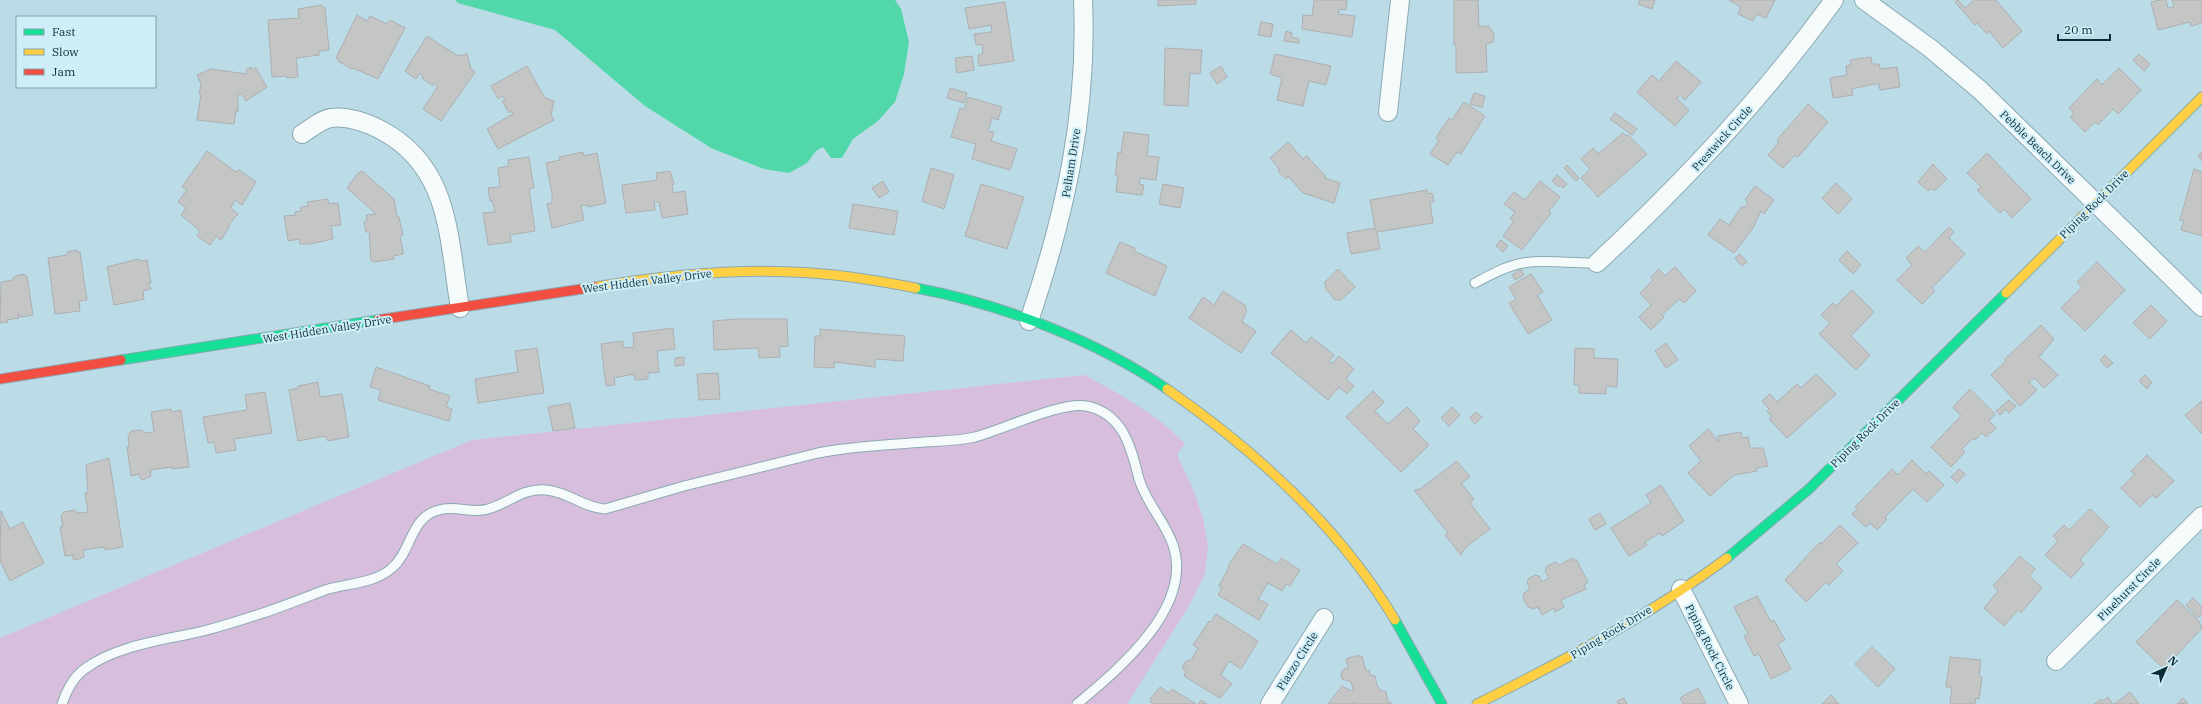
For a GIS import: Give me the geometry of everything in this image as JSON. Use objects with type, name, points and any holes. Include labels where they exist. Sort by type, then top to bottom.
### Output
[{"type":"street","name":"Pelham Drive","points":[[1030,321],[1050,261],[1063,208],[1076,138],[1082,82],[1083,0]]},
{"type":"street","points":[[1388,112],[1400,0]]},
{"type":"street","name":"Prestwick Circle","points":[[1597,263],[1658,207],[1711,152],[1765,89],[1834,0]]},
{"type":"street","name":"Pebble Beach Drive","points":[[1864,0],[1930,48],[1980,90],[2202,307]]},
{"type":"street","name":"Piping Rock Drive","points":[[1477,704],[1585,650],[1701,577],[1754,537],[1809,489],[2202,96]]},
{"type":"street","points":[[302,134],[330,118],[353,120],[374,127],[387,134],[409,150],[424,166],[436,186],[444,208],[460,308]]},
{"type":"street","name":"West Hidden Valley Drive","points":[[0,379],[644,279],[701,272],[757,270],[814,273],[876,280],[968,300],[1030,321],[1110,356],[1207,417],[1253,455],[1300,500],[1339,543],[1375,589],[1404,634],[1442,704]]},
{"type":"street","name":"Pinehurst Circle","points":[[2056,662],[2202,516]]},
{"type":"street","name":"Piping Rock Circle","points":[[1681,589],[1739,704]]},
{"type":"street","name":"Piazzo Circle","points":[[1270,704],[1324,618]]},
{"type":"lane","points":[[1474,283],[1501,270],[1522,263],[1542,261],[1571,264],[1597,263]]},
{"type":"lane","points":[[62,704],[70,684],[78,675],[86,668],[109,656],[142,645],[226,625],[326,590],[374,579],[386,574],[401,559],[421,520],[431,512],[454,508],[479,511],[488,510],[518,494],[545,490],[568,495],[596,508],[605,509],[684,486],[840,448],[965,439],[1046,412],[1084,405],[1096,408],[1108,414],[1119,424],[1131,446],[1145,496],[1164,525],[1173,545],[1176,566],[1175,582],[1170,598],[1150,633],[1077,704]]},
{"type":"shaded area","points":[[455,0],[895,0],[901,9],[909,42],[904,74],[895,102],[878,121],[853,139],[842,158],[831,158],[823,147],[816,151],[807,163],[789,173],[764,169],[711,148],[645,106],[555,30],[458,3]]},
{"type":"shaded area","points":[[1084,375],[1137,405],[1162,423],[1185,443],[1177,455],[1193,489],[1203,517],[1208,546],[1205,574],[1189,606],[1127,704],[0,704],[0,638],[472,440]]},
{"type":"building","points":[[1158,0],[1196,0],[1196,4],[1158,6]]},
{"type":"building","points":[[1314,0],[1347,0],[1346,10],[1339,9],[1338,14],[1355,16],[1352,37],[1302,29],[1303,15],[1312,16]]},
{"type":"building","points":[[1454,0],[1478,0],[1479,27],[1489,26],[1494,34],[1493,42],[1486,44],[1487,72],[1456,73],[1456,45],[1454,45]]},
{"type":"building","points":[[1640,0],[1655,0],[1652,9],[1638,4]]},
{"type":"building","points":[[1729,0],[1775,0],[1766,18],[1756,14],[1753,21],[1738,14],[1741,7]]},
{"type":"building","points":[[1958,0],[1965,8],[1974,0],[1996,0],[2022,31],[2003,48],[1989,31],[1987,34],[1977,23],[1975,25],[1955,2]]},
{"type":"building","points":[[2166,0],[2168,8],[2174,7],[2172,0],[2202,0],[2202,23],[2191,26],[2190,22],[2158,30],[2151,2]]},
{"type":"building","points":[[1005,2],[1014,61],[979,66],[978,55],[983,54],[982,44],[976,45],[974,34],[992,32],[991,25],[969,29],[965,8]]},
{"type":"building","points":[[321,5],[325,8],[329,50],[319,51],[319,55],[296,58],[298,77],[272,77],[268,20],[299,18],[298,9]]},
{"type":"building","points":[[357,15],[367,21],[370,16],[387,24],[390,20],[405,28],[378,79],[353,68],[352,69],[338,61],[339,59],[336,58]]},
{"type":"building","points":[[1261,22],[1273,24],[1271,37],[1258,35]]},
{"type":"building","points":[[1286,31],[1292,33],[1291,37],[1299,39],[1299,43],[1284,41]]},
{"type":"building","points":[[427,36],[458,56],[467,54],[471,69],[475,72],[441,121],[423,109],[438,86],[434,83],[433,86],[422,78],[423,76],[420,73],[416,79],[405,71]]},
{"type":"building","points":[[1165,48],[1202,50],[1200,74],[1190,73],[1188,106],[1164,105]]},
{"type":"building","points":[[1275,54],[1331,66],[1326,85],[1309,81],[1303,106],[1277,100],[1282,78],[1270,74]]},
{"type":"building","points":[[2139,54],[2150,64],[2144,71],[2133,60]]},
{"type":"building","points":[[972,56],[974,70],[957,73],[955,58]]},
{"type":"building","points":[[1871,57],[1872,64],[1879,64],[1880,69],[1897,67],[1900,87],[1880,90],[1879,84],[1874,84],[1852,89],[1853,95],[1833,98],[1830,78],[1847,75],[1846,66],[1851,65],[1850,60]]},
{"type":"building","points":[[1676,61],[1701,82],[1685,100],[1680,95],[1677,99],[1689,110],[1675,126],[1637,92],[1652,75],[1659,81]]},
{"type":"building","points":[[527,66],[545,98],[554,101],[551,115],[554,120],[498,149],[487,129],[513,114],[511,111],[509,113],[502,101],[505,100],[503,96],[498,99],[491,86]]},
{"type":"building","points":[[1221,66],[1227,77],[1217,84],[1210,73]]},
{"type":"building","points":[[251,67],[252,70],[256,68],[267,87],[246,101],[242,94],[238,94],[238,112],[236,111],[234,124],[197,120],[201,84],[197,75],[211,69],[246,74],[246,70]]},
{"type":"building","points":[[2119,68],[2141,90],[2118,114],[2113,109],[2098,125],[2095,122],[2085,132],[2070,117],[2074,113],[2069,108],[2097,79],[2102,85]]},
{"type":"building","points":[[950,88],[967,93],[964,103],[947,98]]},
{"type":"building","points":[[1474,93],[1485,96],[1482,107],[1470,104]]},
{"type":"building","points":[[968,97],[1002,107],[998,120],[992,118],[988,131],[994,132],[991,141],[1017,149],[1010,170],[972,159],[976,144],[951,137],[960,108],[964,110]]},
{"type":"building","points":[[1464,102],[1485,116],[1461,154],[1457,152],[1448,165],[1430,154],[1439,140],[1436,138],[1449,118],[1452,120]]},
{"type":"building","points":[[1808,104],[1828,122],[1798,157],[1795,155],[1783,168],[1768,155],[1779,142],[1777,140]]},
{"type":"building","points":[[1615,113],[1637,129],[1632,135],[1610,119]]},
{"type":"building","points":[[1124,132],[1149,135],[1147,156],[1159,157],[1156,180],[1140,178],[1139,184],[1144,185],[1142,195],[1116,192],[1118,175],[1115,175],[1118,152],[1121,153]]},
{"type":"building","points":[[1623,133],[1626,136],[1628,135],[1647,154],[1598,197],[1581,178],[1590,169],[1581,159],[1593,148],[1598,154]]},
{"type":"building","points":[[1288,142],[1303,159],[1307,156],[1326,177],[1324,178],[1340,183],[1334,203],[1303,193],[1288,176],[1286,179],[1278,171],[1280,170],[1270,158]]},
{"type":"building","points":[[207,151],[236,172],[239,170],[256,182],[242,205],[235,200],[231,208],[238,214],[229,224],[230,226],[221,240],[216,236],[210,245],[197,236],[200,231],[181,215],[186,208],[178,202],[187,190],[182,187]]},
{"type":"building","points":[[583,152],[584,156],[597,153],[606,203],[588,207],[588,205],[581,206],[584,220],[552,228],[547,204],[552,203],[552,193],[546,163],[560,160],[559,157]]},
{"type":"building","points":[[2202,152],[2202,161],[2198,156]]},
{"type":"building","points":[[1987,153],[2031,199],[2012,218],[2004,209],[2000,213],[1977,190],[1981,187],[1967,173]]},
{"type":"building","points":[[529,157],[534,188],[529,189],[535,231],[510,235],[511,242],[488,245],[483,213],[495,212],[492,200],[490,201],[488,188],[500,187],[498,168],[509,166],[508,160]]},
{"type":"building","points":[[1933,164],[1947,179],[1934,191],[1931,188],[1928,191],[1918,182]]},
{"type":"building","points":[[1567,165],[1579,178],[1576,181],[1564,168]]},
{"type":"building","points":[[931,168],[954,175],[944,209],[922,201]]},
{"type":"building","points":[[2194,169],[2202,172],[2202,236],[2181,230],[2184,221],[2180,220]]},
{"type":"building","points":[[362,171],[394,199],[397,217],[399,217],[403,235],[400,236],[403,254],[393,256],[394,259],[374,262],[371,260],[369,232],[366,232],[364,222],[367,222],[366,215],[376,214],[347,188],[357,174]]},
{"type":"building","points":[[670,171],[674,184],[672,185],[673,193],[685,191],[688,214],[662,218],[659,202],[654,202],[655,210],[626,213],[622,185],[657,180],[656,173]]},
{"type":"building","points":[[1557,175],[1567,184],[1563,188],[1560,185],[1559,187],[1552,181]]},
{"type":"building","points":[[883,181],[889,192],[879,198],[872,188]]},
{"type":"building","points":[[1540,181],[1560,197],[1549,211],[1551,213],[1522,250],[1503,236],[1514,221],[1510,219],[1515,212],[1504,204],[1514,192],[1525,200]]},
{"type":"building","points":[[1836,183],[1852,199],[1838,214],[1822,198]]},
{"type":"building","points":[[981,184],[1024,197],[1007,249],[965,236]]},
{"type":"building","points":[[1163,184],[1184,188],[1180,208],[1159,204]]},
{"type":"building","points":[[1755,186],[1774,200],[1764,214],[1761,211],[1753,228],[1734,253],[1708,235],[1720,219],[1729,225],[1742,206],[1744,208],[1748,202],[1745,200]]},
{"type":"building","points":[[1427,190],[1428,194],[1432,193],[1434,202],[1430,203],[1433,223],[1377,232],[1374,228],[1370,200]]},
{"type":"building","points":[[328,199],[329,204],[338,203],[341,225],[331,226],[333,239],[310,244],[300,244],[299,239],[288,241],[284,216],[296,215],[295,212],[301,211],[301,207],[308,206],[307,202]]},
{"type":"building","points":[[853,204],[898,211],[894,235],[849,228]]},
{"type":"building","points":[[1949,227],[1954,232],[1949,238],[1965,254],[1932,288],[1935,291],[1922,304],[1897,280],[1912,265],[1906,258],[1918,246],[1925,252]]},
{"type":"building","points":[[1374,228],[1377,232],[1380,249],[1351,254],[1347,233]]},
{"type":"building","points":[[1501,240],[1508,246],[1503,252],[1496,246]]},
{"type":"building","points":[[1120,242],[1135,248],[1134,251],[1167,266],[1155,296],[1106,273]]},
{"type":"building","points":[[77,250],[77,253],[80,252],[87,300],[79,301],[80,311],[55,314],[48,258],[67,255],[67,252]]},
{"type":"building","points":[[1847,251],[1861,265],[1853,274],[1839,260]]},
{"type":"building","points":[[1740,254],[1747,262],[1742,266],[1735,258]]},
{"type":"building","points":[[138,259],[139,261],[147,260],[151,283],[148,283],[151,289],[143,291],[144,300],[141,299],[114,305],[107,267]]},
{"type":"building","points":[[2097,262],[2125,290],[2085,331],[2061,308],[2082,287],[2077,282]]},
{"type":"building","points":[[1675,267],[1696,291],[1684,303],[1679,299],[1662,315],[1664,317],[1651,330],[1639,317],[1651,305],[1640,293],[1653,280],[1651,277],[1659,269],[1665,276]]},
{"type":"building","points":[[1338,269],[1355,287],[1341,300],[1335,300],[1325,288],[1326,285],[1324,283]]},
{"type":"building","points":[[1521,269],[1524,275],[1515,280],[1512,275]]},
{"type":"building","points":[[24,274],[27,276],[33,315],[21,317],[18,313],[19,318],[6,320],[8,322],[0,323],[1,282],[13,280],[16,276]]},
{"type":"building","points":[[1531,274],[1543,292],[1537,295],[1552,320],[1528,334],[1509,303],[1516,299],[1509,287]]},
{"type":"building","points":[[1852,290],[1874,312],[1851,336],[1870,355],[1856,370],[1819,334],[1830,323],[1821,315],[1833,303],[1836,306]]},
{"type":"building","points":[[1223,291],[1246,306],[1245,308],[1247,310],[1242,322],[1256,331],[1241,353],[1189,318],[1203,297],[1214,305]]},
{"type":"building","points":[[2151,305],[2167,321],[2150,339],[2133,323]]},
{"type":"building","points":[[736,319],[787,319],[788,346],[779,347],[780,357],[759,358],[758,348],[714,350],[713,321]]},
{"type":"building","points":[[2041,325],[2054,339],[2039,357],[2058,375],[2044,388],[2034,378],[2029,382],[2037,390],[2020,406],[1991,375],[2006,361],[2005,359]]},
{"type":"building","points":[[673,328],[675,349],[657,351],[659,372],[648,373],[648,379],[635,380],[634,374],[614,378],[615,385],[606,386],[601,344],[623,341],[623,348],[634,347],[633,333]]},
{"type":"building","points":[[820,329],[905,336],[903,361],[875,359],[875,367],[834,362],[834,368],[814,367],[815,336],[820,336]]},
{"type":"building","points":[[1291,330],[1306,343],[1311,337],[1334,355],[1329,361],[1332,364],[1339,356],[1354,369],[1346,379],[1354,386],[1347,394],[1339,387],[1328,400],[1271,353]]},
{"type":"building","points":[[1666,343],[1678,360],[1666,368],[1655,351]]},
{"type":"building","points":[[537,348],[544,393],[478,403],[475,379],[518,372],[515,351]]},
{"type":"building","points":[[1575,348],[1594,349],[1594,358],[1618,359],[1617,387],[1606,386],[1606,394],[1579,393],[1579,385],[1574,385]]},
{"type":"building","points":[[2105,355],[2113,363],[2107,368],[2100,360]]},
{"type":"building","points":[[684,357],[684,365],[675,366],[675,358]]},
{"type":"building","points":[[376,367],[430,386],[429,389],[450,396],[446,407],[452,409],[449,421],[378,400],[381,390],[370,387]]},
{"type":"building","points":[[718,373],[720,399],[699,400],[697,374]]},
{"type":"building","points":[[1816,374],[1836,394],[1787,438],[1769,419],[1772,417],[1767,411],[1769,409],[1762,401],[1770,394],[1777,402],[1797,384],[1801,388]]},
{"type":"building","points":[[2145,375],[2152,382],[2147,389],[2139,381]]},
{"type":"building","points":[[318,382],[320,397],[342,394],[349,437],[328,441],[325,436],[298,441],[289,390],[298,388],[298,386]]},
{"type":"building","points":[[1970,389],[1995,414],[1989,421],[1996,428],[1986,437],[1982,433],[1975,440],[1973,438],[1962,449],[1965,452],[1951,467],[1931,447],[1961,416],[1953,407]]},
{"type":"building","points":[[1373,391],[1384,402],[1375,411],[1388,424],[1407,407],[1420,421],[1413,429],[1429,445],[1401,472],[1346,417]]},
{"type":"building","points":[[265,392],[272,433],[234,439],[236,450],[216,453],[214,442],[208,443],[203,417],[247,410],[245,395]]},
{"type":"building","points":[[2009,400],[2016,406],[2009,413],[2006,409],[2000,415],[1996,411]]},
{"type":"building","points":[[2202,401],[2202,434],[2185,415]]},
{"type":"building","points":[[570,403],[575,428],[553,431],[548,407]]},
{"type":"building","points":[[1452,407],[1460,415],[1449,426],[1441,418]]},
{"type":"building","points":[[171,409],[172,412],[181,410],[189,467],[172,469],[172,467],[150,470],[151,476],[143,480],[140,478],[139,474],[131,476],[127,447],[129,447],[128,436],[131,431],[141,430],[145,433],[154,432],[151,412]]},
{"type":"building","points":[[1476,412],[1482,417],[1475,424],[1470,418]]},
{"type":"building","points":[[1708,429],[1719,442],[1718,436],[1741,432],[1742,438],[1748,437],[1750,448],[1763,448],[1768,466],[1757,468],[1757,471],[1734,475],[1710,496],[1688,473],[1701,461],[1689,446]]},
{"type":"building","points":[[2147,455],[2174,481],[2156,498],[2152,495],[2140,507],[2121,488],[2135,474],[2131,471]]},
{"type":"building","points":[[109,458],[123,547],[105,550],[105,547],[83,550],[84,557],[76,560],[73,559],[73,555],[65,556],[60,527],[63,527],[61,516],[64,512],[74,510],[78,513],[88,512],[85,493],[88,492],[86,465]]},
{"type":"building","points":[[1912,460],[1926,474],[1929,471],[1944,485],[1927,502],[1913,489],[1885,517],[1887,519],[1877,530],[1870,523],[1866,527],[1852,514],[1857,509],[1855,507],[1892,469],[1898,475]]},
{"type":"building","points":[[1457,461],[1470,477],[1461,483],[1474,499],[1470,503],[1490,529],[1466,547],[1461,555],[1445,535],[1448,533],[1414,490],[1420,489]]},
{"type":"building","points":[[1959,469],[1965,474],[1957,483],[1951,477]]},
{"type":"building","points":[[1661,485],[1684,521],[1662,536],[1660,533],[1645,542],[1647,545],[1629,556],[1611,528],[1651,503],[1646,495]]},
{"type":"building","points":[[2090,509],[2109,527],[2080,560],[2084,564],[2071,578],[2045,555],[2058,541],[2053,536],[2064,525],[2069,530]]},
{"type":"building","points":[[1,511],[10,529],[23,522],[44,563],[10,581],[0,561]]},
{"type":"building","points":[[1600,513],[1606,524],[1595,530],[1589,519]]},
{"type":"building","points":[[1840,525],[1858,543],[1836,564],[1843,571],[1829,585],[1826,582],[1806,602],[1785,580],[1820,542],[1821,544]]},
{"type":"building","points":[[1243,544],[1277,564],[1281,558],[1300,570],[1290,586],[1286,584],[1282,591],[1268,583],[1258,599],[1268,604],[1259,620],[1218,595],[1222,588],[1219,586],[1229,567],[1228,566]]},
{"type":"building","points":[[2020,556],[2035,569],[2029,576],[2042,588],[2021,613],[2018,610],[2004,626],[1984,608],[1998,591],[1993,586]]},
{"type":"building","points":[[1572,558],[1574,561],[1576,559],[1588,582],[1584,585],[1586,589],[1561,600],[1564,607],[1555,612],[1554,608],[1542,615],[1538,607],[1533,609],[1528,607],[1523,598],[1524,593],[1530,589],[1527,582],[1528,579],[1535,575],[1539,576],[1542,582],[1549,578],[1545,571],[1547,566],[1555,562],[1560,565]]},
{"type":"building","points":[[1757,596],[1771,622],[1774,620],[1785,640],[1778,644],[1791,669],[1771,679],[1759,654],[1754,656],[1744,636],[1748,634],[1734,607]]},
{"type":"building","points":[[2193,598],[2202,607],[2202,614],[2198,618],[2186,605]]},
{"type":"building","points":[[2177,600],[2199,621],[2202,628],[2175,657],[2178,660],[2167,672],[2136,642]]},
{"type":"building","points":[[1216,614],[1258,641],[1241,669],[1229,661],[1221,675],[1232,684],[1220,698],[1184,676],[1186,671],[1182,668],[1186,661],[1191,660],[1198,648],[1193,645],[1209,621],[1211,622]]},
{"type":"building","points":[[1872,647],[1895,669],[1878,687],[1855,664]]},
{"type":"building","points":[[1359,655],[1359,657],[1362,656],[1366,671],[1369,670],[1370,675],[1375,676],[1377,685],[1380,690],[1386,692],[1388,702],[1391,704],[1355,704],[1354,702],[1353,704],[1328,704],[1342,686],[1351,691],[1353,689],[1351,682],[1342,679],[1341,674],[1344,669],[1348,668],[1346,659]]},
{"type":"building","points":[[1950,657],[1981,660],[1979,676],[1982,677],[1979,699],[1976,698],[1975,704],[1950,704],[1952,687],[1946,687]]},
{"type":"building","points":[[1160,687],[1169,693],[1172,689],[1196,704],[1154,704],[1150,702],[1151,698]]},
{"type":"building","points":[[1698,688],[1706,704],[1683,704],[1680,698]]},
{"type":"building","points":[[2130,692],[2139,704],[2114,704]]},
{"type":"building","points":[[1831,695],[1839,704],[1822,704]]},
{"type":"building","points":[[2108,697],[2113,704],[2094,704],[2101,699],[2103,701]]},
{"type":"building","points":[[1624,698],[1627,704],[1618,704],[1617,701]]},
{"type":"building","points":[[2183,698],[2188,703],[2177,704]]},
{"type":"building","points":[[1201,700],[1207,704],[1198,704]]},
{"type":"traffic: fast","points":[[916,288],[981,304],[1047,326],[1110,355],[1167,389]]},
{"type":"traffic: fast","points":[[1727,558],[1809,489],[2006,293]]},
{"type":"traffic: fast","points":[[121,360],[377,320]]},
{"type":"traffic: fast","points":[[1395,620],[1442,704]]},
{"type":"traffic: slow","points":[[2006,293],[2202,97]]},
{"type":"traffic: slow","points":[[595,287],[693,274],[767,271],[839,275],[916,288]]},
{"type":"traffic: slow","points":[[1167,389],[1232,438],[1293,492],[1322,522],[1348,553],[1373,586],[1395,620]]},
{"type":"traffic: slow","points":[[1477,704],[1605,637],[1667,599],[1727,558]]},
{"type":"traffic: jam","points":[[377,320],[595,287]]},
{"type":"traffic: jam","points":[[0,379],[121,360]]}]
